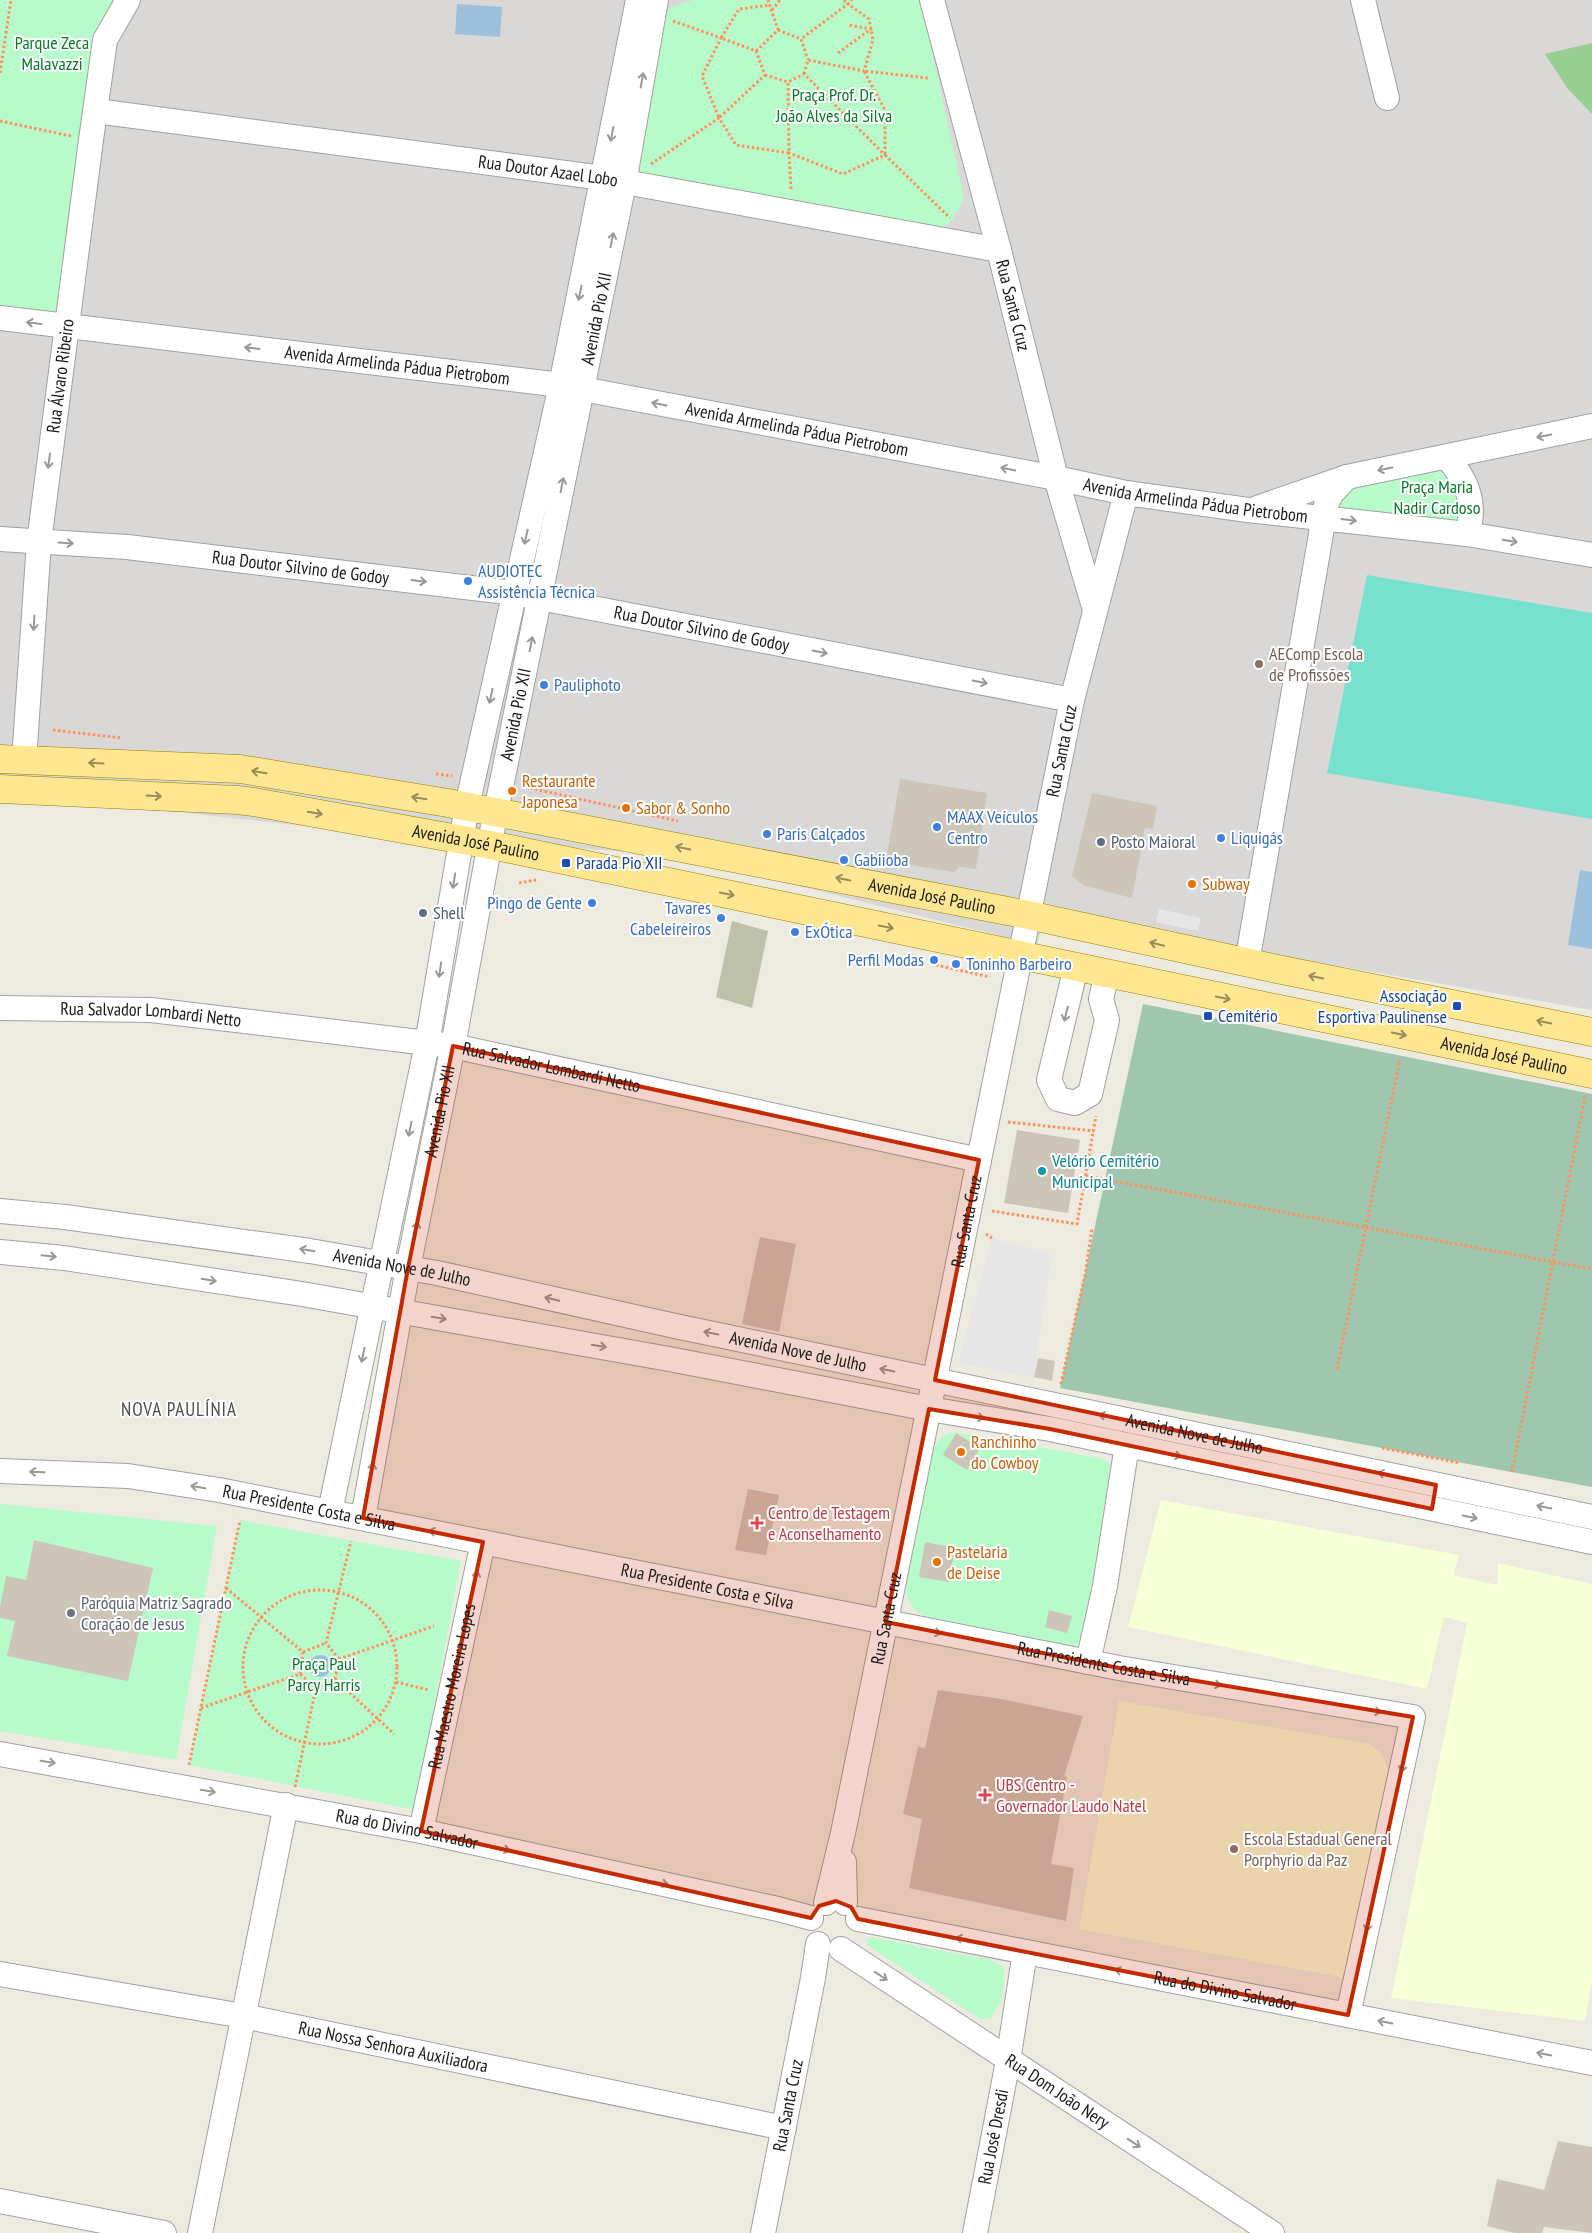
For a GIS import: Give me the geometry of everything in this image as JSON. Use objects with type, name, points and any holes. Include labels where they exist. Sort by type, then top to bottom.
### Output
[{"type":"main road","name":"Avenida José Paulino","points":[[12,759],[240,769],[467,806],[1028,915],[1247,963],[1592,1032]]},
{"type":"main road","name":"Avenida José Paulino","points":[[0,789],[237,800],[461,840],[1020,954],[1589,1084]]},
{"type":"street","name":"Rua Álvaro Ribeiro","points":[[12,759],[38,542],[105,40],[128,0]]},
{"type":"street","name":"Avenida Pio XII","points":[[614,181],[638,0]]},
{"type":"street","name":"Avenida Pio XII","points":[[363,1518],[408,1268],[453,1046],[496,812],[540,598],[571,387],[614,181],[656,0]]},
{"type":"street","name":"Rua Santa Cruz","points":[[932,0],[999,250],[1056,478],[1095,610]]},
{"type":"street","points":[[1363,0],[1387,98]]},
{"type":"street","name":"Rua Doutor Azael Lobo","points":[[96,111],[614,181],[999,250]]},
{"type":"street","name":"Avenida Armelinda Pádua Pietrobom","points":[[0,318],[571,387],[1056,478],[1126,493],[1248,510],[1467,534],[1592,555]]},
{"type":"street","name":"Avenida Pio XII","points":[[330,1512],[374,1308],[427,1044],[467,806],[514,592],[571,387]]},
{"type":"street","points":[[1248,510],[1347,477],[1592,426]]},
{"type":"street","points":[[1446,457],[1462,477],[1470,492],[1471,515],[1467,534]]},
{"type":"street","points":[[1247,963],[1324,517],[1331,494],[1347,477]]},
{"type":"street","name":"Rua Santa Cruz","points":[[763,2233],[813,1978],[831,1948],[848,1946],[857,1934],[835,1911],[843,1833],[1072,700],[1126,493]]},
{"type":"street","name":"Rua Doutor Silvino de Godoy","points":[[0,539],[127,547],[514,592],[1072,700]]},
{"type":"street","points":[[448,922],[474,926]]},
{"type":"street","points":[[1076,967],[1049,1080],[1058,1100],[1075,1103],[1090,1094],[1107,1020],[1101,1000],[1107,973]]},
{"type":"street","name":"Rua Salvador Lombardi Netto","points":[[0,1008],[151,1010],[453,1046],[979,1160]]},
{"type":"street","name":"Avenida Nove de Julho","points":[[0,1211],[75,1218],[382,1263],[1436,1485],[1592,1516]]},
{"type":"street","name":"Avenida Nove de Julho","points":[[0,1252],[64,1258],[302,1294],[669,1359],[929,1409],[1050,1429],[1592,1542]]},
{"type":"street","points":[[1088,1662],[1105,1586],[1127,1445]]},
{"type":"street","name":"Rua Presidente Costa e Silva","points":[[0,1471],[128,1476],[219,1490],[1088,1662],[1413,1717],[1348,2015]]},
{"type":"street","points":[[1432,1509],[1436,1485]]},
{"type":"street","points":[[1564,1536],[1568,1512]]},
{"type":"street","name":"Rua Maestro Moreira Lopes","points":[[421,1830],[484,1542]]},
{"type":"street","name":"Rua do Divino Salvador","points":[[0,1754],[290,1798],[421,1830],[778,1909],[835,1911],[1025,1952],[1592,2063]]},
{"type":"street","points":[[200,2233],[290,1798]]},
{"type":"street","points":[[831,1948],[810,1930],[835,1911]]},
{"type":"street","name":"Rua Dom João Nery","points":[[831,1948],[1272,2233]]},
{"type":"street","name":"Rua José Dresdi","points":[[975,2233],[1008,2061],[1025,1952]]},
{"type":"street","name":"Rua Nossa Senhora Auxiliadora","points":[[0,1974],[244,2016],[784,2128]]},
{"type":"street","points":[[0,2201],[164,2233]]},
{"type":"path","points":[[0,73],[11,0]]},
{"type":"path","points":[[768,0],[778,30]]},
{"type":"path","points":[[772,11],[780,0]]},
{"type":"path","points":[[844,0],[869,18],[873,40],[864,71],[885,110],[884,155]]},
{"type":"path","points":[[801,39],[852,0]]},
{"type":"path","points":[[770,5],[739,9],[721,38],[702,76],[718,118],[736,145],[789,153],[842,174],[884,155]]},
{"type":"path","points":[[669,19],[756,51],[765,75]]},
{"type":"path","points":[[849,25],[871,29]]},
{"type":"path","points":[[838,53],[871,29]]},
{"type":"path","points":[[778,30],[801,39]]},
{"type":"path","points":[[756,51],[778,30]]},
{"type":"path","points":[[765,75],[788,82],[804,74],[808,60],[801,39]]},
{"type":"path","points":[[808,60],[864,71],[928,78]]},
{"type":"path","points":[[804,74],[952,220]]},
{"type":"path","points":[[646,168],[718,118],[765,75]]},
{"type":"path","points":[[788,82],[789,153],[793,213]]},
{"type":"path","points":[[0,121],[91,140]]},
{"type":"path","points":[[1338,1369],[1401,1056]]},
{"type":"path","points":[[1512,1472],[1552,1261],[1589,1084]]},
{"type":"path","points":[[987,1210],[1078,1224],[1098,1108]]},
{"type":"path","points":[[1004,1121],[1094,1131]]},
{"type":"path","points":[[1064,1128],[1065,1122]]},
{"type":"path","points":[[1086,1176],[1592,1269]]},
{"type":"path","points":[[1060,1388],[1092,1229]]},
{"type":"path","points":[[982,1238],[983,1232]]},
{"type":"path","points":[[1372,1446],[1460,1463]]},
{"type":"path","points":[[189,1765],[240,1520]]},
{"type":"path","points":[[326,1643],[351,1540]]},
{"type":"path","points":[[226,1588],[303,1652]]},
{"type":"path","points":[[313,1590],[338,1592],[355,1598],[367,1606],[386,1627],[392,1641],[397,1667],[396,1682],[392,1695],[378,1719],[366,1729],[340,1742],[327,1745],[304,1743],[285,1737],[268,1725],[254,1708],[247,1692],[242,1668],[244,1653],[251,1633],[261,1618],[273,1606],[299,1593],[313,1590]]},
{"type":"path","points":[[339,1659],[434,1626]]},
{"type":"path","points":[[303,1652],[326,1643]]},
{"type":"path","points":[[326,1643],[339,1659]]},
{"type":"path","points":[[300,1674],[303,1652]]},
{"type":"path","points":[[335,1679],[339,1659]]},
{"type":"path","points":[[200,1708],[300,1674]]},
{"type":"path","points":[[300,1674],[316,1688]]},
{"type":"path","points":[[316,1688],[335,1679]]},
{"type":"path","points":[[335,1679],[394,1734]]},
{"type":"path","points":[[396,1682],[429,1690]]},
{"type":"path","points":[[290,1798],[316,1688]]},
{"type":"highlighted area","points":[[453,1046],[979,1160],[935,1380],[1436,1485],[1432,1509],[1050,1429],[929,1409],[886,1622],[1119,1668],[1413,1717],[1348,2015],[858,1919],[851,1907],[836,1901],[819,1906],[811,1918],[421,1831],[483,1542],[363,1518],[408,1268]]},
{"type":"shaded area","points":[[0,0],[1592,0],[1592,1010],[1045,915],[1037,945],[673,855],[377,834],[105,804],[0,802]]},
{"type":"shaded area","points":[[457,4],[502,7],[500,37],[455,34]]},
{"type":"shaded area","points":[[1367,575],[1592,613],[1592,819],[1327,773]]},
{"type":"shaded area","points":[[1580,870],[1592,872],[1592,949],[1568,945]]},
{"type":"shaded area","points":[[1159,909],[1201,918],[1198,931],[1156,922]]},
{"type":"shaded area","points":[[732,921],[768,931],[752,1008],[716,997]]},
{"type":"shaded area","points":[[1143,1004],[1592,1094],[1592,1487],[1060,1388]]},
{"type":"shaded area","points":[[992,1238],[1052,1254],[1033,1378],[958,1363]]},
{"type":"shaded area","points":[[1161,1500],[1459,1555],[1454,1575],[1497,1585],[1498,1563],[1592,1584],[1592,1980],[1585,2021],[1391,1998],[1467,1623],[1444,1617],[1427,1689],[1128,1627]]},
{"type":"shaded area","points":[[320,1655],[328,1658],[331,1666],[328,1674],[320,1677],[312,1674],[309,1666],[312,1658]]},
{"type":"shaded area","name":"Escola Estadual General Porphyrio da Paz","points":[[1119,1701],[1370,1744],[1381,1753],[1389,1770],[1351,1979],[1079,1929]]},
{"type":"green space","name":"Parque Zeca Malavazzi","points":[[0,0],[130,0],[106,41],[67,326],[0,318]]},
{"type":"green space","name":"Praça Prof. Dr. João Alves da Silva","points":[[693,0],[921,0],[964,199],[952,220],[939,231],[630,179],[662,10]]},
{"type":"green space","points":[[1592,43],[1592,114],[1568,89],[1545,54]]},
{"type":"green space","name":"Praça Maria Nadir Cardoso","points":[[1448,469],[1455,477],[1462,526],[1333,507],[1347,488]]},
{"type":"green space","points":[[952,1432],[1100,1458],[1108,1462],[1115,1469],[1085,1635],[1080,1643],[1070,1647],[932,1619],[921,1614],[912,1606],[907,1596],[906,1583],[931,1452],[940,1438]]},
{"type":"green space","points":[[0,1504],[217,1526],[176,1760],[0,1731]]},
{"type":"green space","name":"Praça Paul Parcy Harris","points":[[240,1520],[461,1561],[415,1810],[189,1765]]},
{"type":"green space","points":[[871,1937],[989,1959],[1003,1967],[1004,1987],[994,2014],[990,2019],[980,2019],[868,1946],[867,1940]]},
{"type":"building","name":"MAAX Veículos Centro","points":[[900,779],[987,793],[976,869],[960,867],[954,872],[886,861]]},
{"type":"building","name":"Posto Maioral","points":[[1092,793],[1157,806],[1153,829],[1145,828],[1132,898],[1085,886],[1072,876]]},
{"type":"building","name":"Velório Cemitério Municipal","points":[[1017,1130],[1080,1140],[1068,1213],[1004,1203]]},
{"type":"building","points":[[760,1237],[796,1244],[779,1332],[742,1324]]},
{"type":"building","points":[[1038,1358],[1055,1361],[1052,1381],[1034,1377]]},
{"type":"building","name":"Ranchinho do Cowboy","points":[[956,1433],[980,1448],[967,1470],[943,1455]]},
{"type":"building","name":"Centro de Testagem e Aconselhamento","points":[[748,1489],[779,1495],[766,1555],[735,1550]]},
{"type":"building","name":"Paróquia Matriz Sagrado Coração de Jesus","points":[[34,1540],[153,1568],[128,1681],[7,1656],[15,1621],[0,1618],[0,1607],[6,1576],[26,1580]]},
{"type":"building","name":"Pastelaria de Deise","points":[[925,1542],[955,1548],[949,1582],[919,1577]]},
{"type":"building","points":[[1049,1610],[1072,1616],[1067,1633],[1045,1627]]},
{"type":"building","name":"UBS Centro - Governador Laudo Natel","points":[[938,1690],[1001,1699],[1083,1716],[1064,1776],[1067,1777],[1051,1864],[1074,1868],[1066,1921],[909,1888],[922,1819],[903,1814],[918,1747],[925,1748]]},
{"type":"building","points":[[1558,2141],[1592,2147],[1592,2233],[1544,2227],[1542,2233],[1515,2233],[1487,2226],[1497,2179],[1544,2190]]},
{"type":"place","name":"AUDIOTEC Assistência Técnica","points":[[468,581]]},
{"type":"place","name":"AEComp Escola de Profissões","points":[[1259,664]]},
{"type":"place","name":"Pauliphoto","points":[[544,685]]},
{"type":"place","name":"Restaurante Japonesa","points":[[512,791]]},
{"type":"place","name":"Sabor & Sonho","points":[[626,808]]},
{"type":"place","name":"MAAX Veículos Centro","points":[[937,827]]},
{"type":"place","name":"Paris Calçados","points":[[767,834]]},
{"type":"place","name":"Liquigás","points":[[1221,838]]},
{"type":"place","name":"Posto Maioral","points":[[1101,842]]},
{"type":"place","name":"Gabiioba","points":[[844,860]]},
{"type":"place","name":"Parada Pio XII","points":[[566,863]]},
{"type":"place","name":"Subway","points":[[1192,884]]},
{"type":"place","name":"Pingo de Gente","points":[[592,903]]},
{"type":"place","name":"Shell","points":[[423,913]]},
{"type":"place","name":"Tavares Cabeleireiros","points":[[721,918]]},
{"type":"place","name":"ExÓtica","points":[[795,932]]},
{"type":"place","name":"Perfil Modas","points":[[934,960]]},
{"type":"place","name":"Toninho Barbeiro","points":[[956,964]]},
{"type":"place","name":"Associação Esportiva Paulinense","points":[[1457,1006]]},
{"type":"place","name":"Cemitério","points":[[1208,1016]]},
{"type":"place","name":"Velório Cemitério Municipal","points":[[1042,1171]]},
{"type":"place","name":"Ranchinho do Cowboy","points":[[961,1452]]},
{"type":"place","name":"Centro de Testagem e Aconselhamento","points":[[757,1523]]},
{"type":"place","name":"Pastelaria de Deise","points":[[937,1562]]},
{"type":"place","name":"Paróquia Matriz Sagrado Coração de Jesus","points":[[71,1613]]},
{"type":"place","name":"UBS Centro - Governador Laudo Natel","points":[[985,1795]]},
{"type":"place","name":"Escola Estadual General Porphyrio da Paz","points":[[1234,1849]]},
{"type":"district","name":"NOVA PAULÍNIA","points":[[179,1409]]}]
